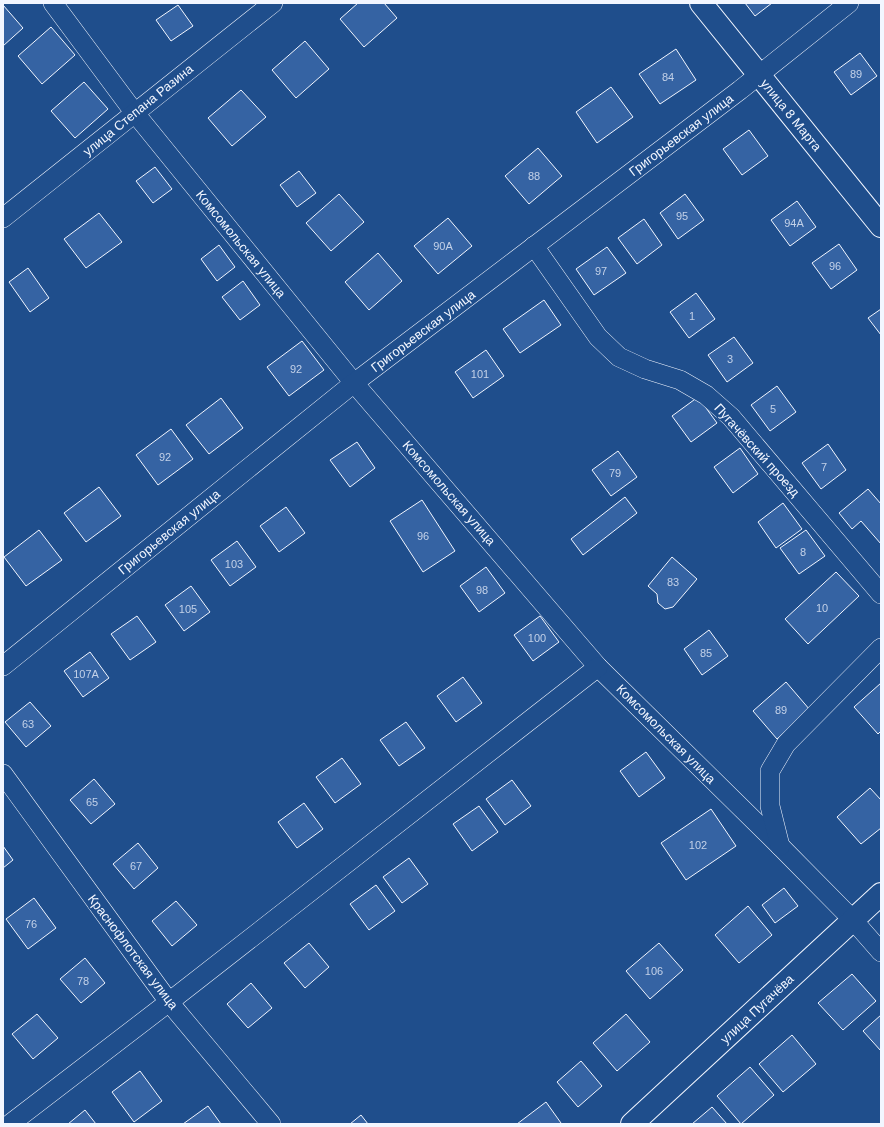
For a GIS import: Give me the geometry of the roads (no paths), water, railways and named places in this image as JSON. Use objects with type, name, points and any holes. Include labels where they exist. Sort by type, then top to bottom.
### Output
[{"type":"main road","name":"улица 8 Марта","points":[[701,3],[881,226]]},
{"type":"main road","name":"улица Пугачёва","points":[[632,1124],[881,894]]},
{"type":"street","name":"Комсомольская улица","points":[[53,3],[134,112],[354,383],[598,667],[854,920],[881,952]]},
{"type":"street","name":"улица Степана Разина","points":[[3,218],[134,112],[273,3]]},
{"type":"street","name":"Григорьевская улица","points":[[3,666],[354,383],[758,75],[849,3]]},
{"type":"street","name":"Пугачёвский проезд","points":[[534,246],[598,337],[619,357],[645,369],[680,380],[706,395],[731,418],[881,594]]},
{"type":"street","points":[[780,846],[770,806],[770,771],[786,744],[881,648]]},
{"type":"street","points":[[10,1124],[169,1002],[598,667]]},
{"type":"street","name":"Краснофлотская улица","points":[[3,774],[169,1002],[271,1124]]}]
